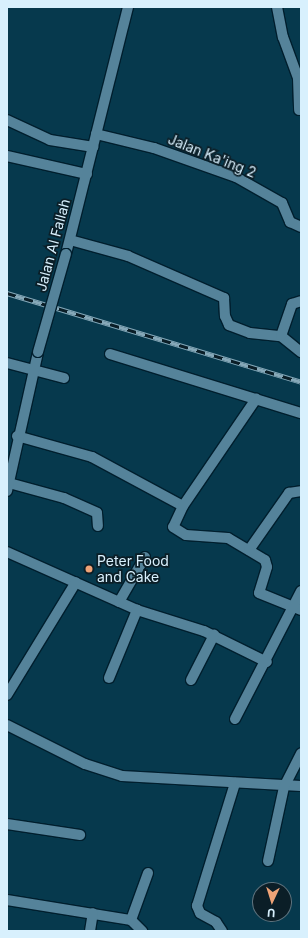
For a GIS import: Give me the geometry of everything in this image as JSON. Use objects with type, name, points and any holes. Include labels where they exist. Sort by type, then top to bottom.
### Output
[{"type":"street","name":"Jalan Al Fallah","points":[[8,487],[17,436],[38,352],[70,240],[128,7]]},
{"type":"street","points":[[277,7],[283,38],[298,78],[299,110]]},
{"type":"street","points":[[7,120],[50,140],[93,147]]},
{"type":"street","name":"Jalan Ka'ing 2","points":[[96,134],[154,148],[236,177],[282,203],[290,222],[301,228]]},
{"type":"street","points":[[7,156],[87,174]]},
{"type":"street","points":[[70,240],[128,256],[220,296],[227,300],[225,316],[229,325],[250,333],[281,336],[301,352]]},
{"type":"street","points":[[281,336],[292,304],[301,301]]},
{"type":"street","points":[[110,354],[301,413]]},
{"type":"street","points":[[7,363],[64,378]]},
{"type":"street","points":[[256,399],[172,523],[181,533],[221,536],[249,550],[267,564],[259,592],[298,608]]},
{"type":"street","points":[[17,436],[92,457],[183,506]]},
{"type":"street","points":[[8,487],[64,498],[97,513],[98,526]]},
{"type":"street","points":[[249,550],[289,493],[301,491]]},
{"type":"street","points":[[7,552],[137,610],[214,635],[267,662]]},
{"type":"street","points":[[119,602],[145,557]]},
{"type":"street","points":[[7,695],[76,582]]},
{"type":"street","points":[[235,719],[298,608],[301,591]]},
{"type":"street","points":[[109,678],[137,610]]},
{"type":"street","points":[[192,680],[214,635]]},
{"type":"street","points":[[7,725],[85,764],[122,776],[284,787],[301,786]]},
{"type":"street","points":[[268,861],[284,787],[301,753]]},
{"type":"street","points":[[222,931],[216,922],[200,913],[197,906],[235,783]]},
{"type":"street","points":[[7,824],[80,835]]},
{"type":"street","points":[[131,920],[148,873]]},
{"type":"street","points":[[7,900],[131,920],[142,931]]},
{"type":"street","points":[[90,931],[93,913]]},
{"type":"railway","points":[[7,293],[301,382]]},
{"type":"place","name":"Peter Food and Cake","points":[[89,569]]}]
